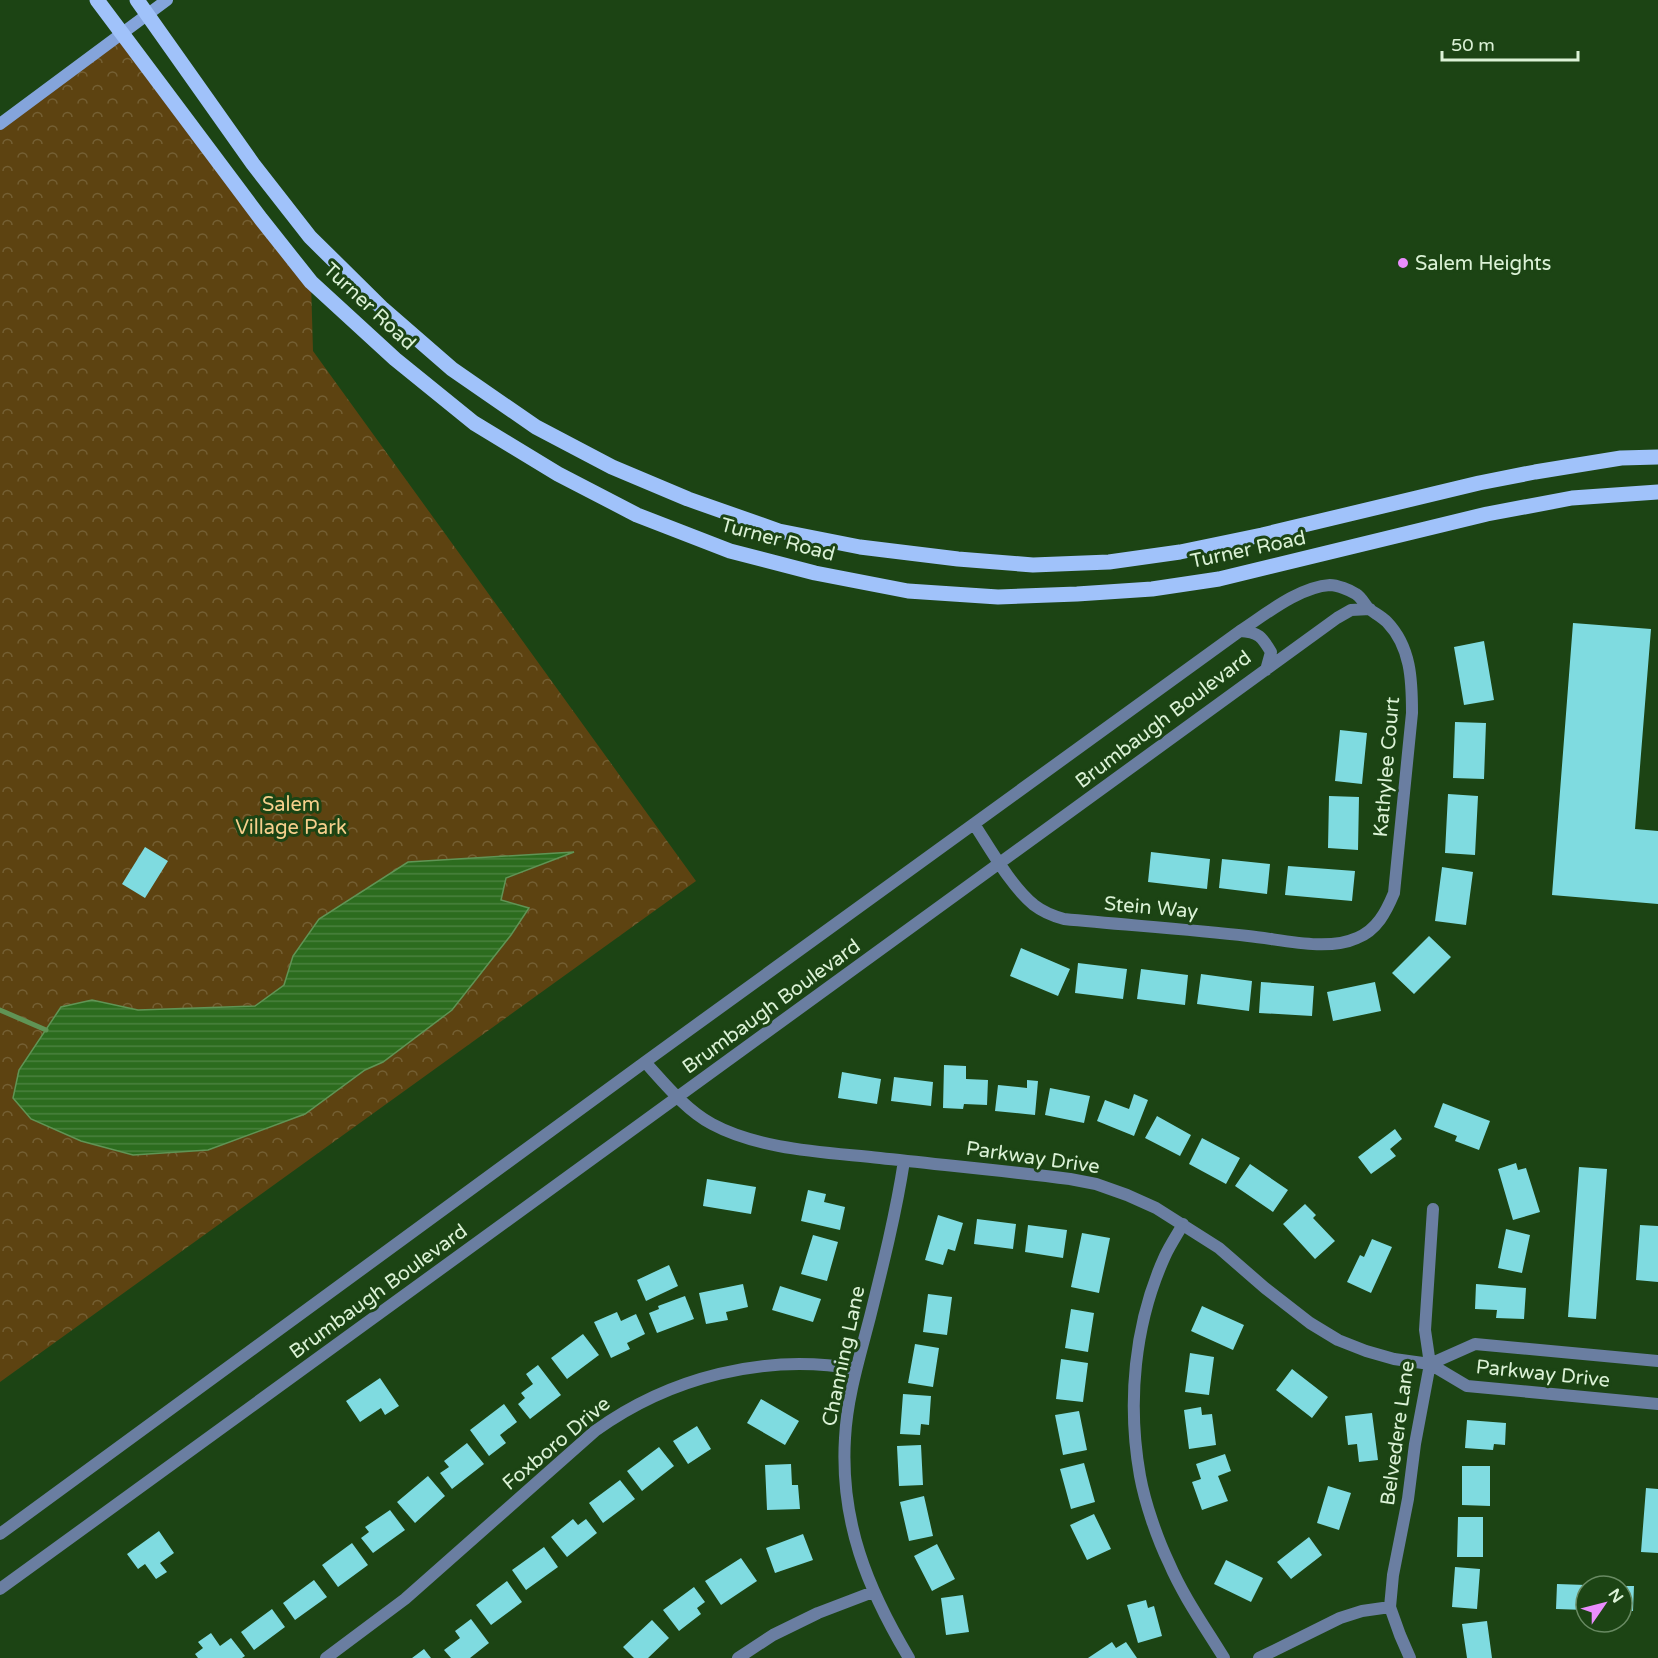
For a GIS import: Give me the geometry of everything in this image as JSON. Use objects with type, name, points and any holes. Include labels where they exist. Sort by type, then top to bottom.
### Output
[{"type":"main road","name":"Turner Road","points":[[97,0],[311,282],[395,359],[474,423],[558,474],[637,515],[730,551],[815,573],[908,591],[998,597],[1077,594],[1152,589],[1219,579],[1488,514],[1572,498],[1658,492]]},
{"type":"main road","name":"Turner Road","points":[[137,0],[253,164],[310,237],[383,309],[452,369],[536,427],[612,467],[688,500],[779,531],[860,548],[958,559],[1033,565],[1109,562],[1180,552],[1262,535],[1444,491],[1535,472],[1621,458],[1658,457]]},
{"type":"street","points":[[0,123],[167,0]]},
{"type":"street","name":"Kathylee Court","points":[[1240,631],[1313,588],[1333,585],[1356,594],[1386,622],[1401,642],[1410,664],[1412,713],[1394,893],[1388,909],[1379,922],[1366,934]]},
{"type":"street","points":[[1266,670],[1344,614],[1351,610],[1370,609]]},
{"type":"street","name":"Brumbaugh Boulevard","points":[[0,1534],[645,1062],[1240,631],[1253,631],[1263,638],[1271,652],[1266,670],[0,1589]]},
{"type":"street","name":"Stein Way","points":[[974,825],[1023,894],[1048,914],[1064,919],[1312,944],[1342,943],[1366,934]]},
{"type":"street","name":"Parkway Drive","points":[[645,1062],[678,1097],[709,1123],[753,1140],[817,1151],[1058,1177],[1096,1184],[1127,1195],[1147,1203],[1219,1248],[1264,1288],[1310,1323],[1338,1340],[1394,1359],[1430,1364],[1467,1386],[1658,1404]]},
{"type":"street","name":"Channing Lane","points":[[904,1161],[900,1190],[856,1369],[846,1422],[844,1470],[854,1538],[873,1592],[891,1629],[909,1658]]},
{"type":"street","name":"Belvedere Lane","points":[[1410,1658],[1390,1607],[1415,1444],[1430,1364],[1426,1320],[1433,1209]]},
{"type":"street","points":[[1183,1224],[1165,1255],[1142,1323],[1136,1359],[1135,1442],[1140,1478],[1168,1563],[1181,1589],[1224,1658]]},
{"type":"street","name":"Parkway Drive","points":[[1430,1364],[1476,1344],[1658,1361]]},
{"type":"street","name":"Foxboro Drive","points":[[326,1658],[405,1599],[595,1431],[616,1416],[684,1383],[717,1374],[772,1364],[810,1364],[856,1369]]},
{"type":"street","points":[[738,1658],[773,1635],[818,1613],[873,1592]]},
{"type":"street","points":[[1259,1658],[1340,1618],[1362,1611],[1390,1607]]},
{"type":"green space","name":"Salem Village Park","points":[[122,35],[311,282],[313,351],[696,881],[0,1382],[0,124]]},
{"type":"shaded area","points":[[574,852],[506,878],[501,900],[529,908],[511,935],[452,1010],[383,1062],[365,1070],[305,1114],[208,1150],[133,1155],[81,1141],[31,1119],[13,1098],[19,1070],[61,1007],[92,1000],[138,1010],[255,1006],[284,985],[293,956],[319,919],[408,862]]},
{"type":"building","points":[[1573,623],[1651,629],[1635,829],[1658,831],[1658,904],[1552,895]]},
{"type":"building","points":[[1484,641],[1494,700],[1464,705],[1454,647]]},
{"type":"building","points":[[1455,722],[1486,723],[1484,779],[1453,778]]},
{"type":"building","points":[[1340,730],[1367,733],[1362,784],[1335,781]]},
{"type":"building","points":[[1448,794],[1478,796],[1475,855],[1445,853]]},
{"type":"building","points":[[1329,796],[1359,797],[1358,850],[1328,848]]},
{"type":"building","points":[[145,847],[168,861],[145,898],[122,884]]},
{"type":"building","points":[[1151,852],[1210,859],[1207,889],[1148,882]]},
{"type":"building","points":[[1222,859],[1270,864],[1267,894],[1219,888]]},
{"type":"building","points":[[1288,866],[1355,871],[1352,901],[1285,895]]},
{"type":"building","points":[[1442,867],[1473,872],[1466,925],[1435,921]]},
{"type":"building","points":[[1429,936],[1451,957],[1414,994],[1392,973]]},
{"type":"building","points":[[1021,948],[1070,969],[1058,996],[1010,976]]},
{"type":"building","points":[[1078,963],[1127,969],[1123,999],[1075,993]]},
{"type":"building","points":[[1141,969],[1188,975],[1185,1005],[1137,999]]},
{"type":"building","points":[[1201,974],[1252,981],[1249,1011],[1197,1004]]},
{"type":"building","points":[[1261,982],[1314,986],[1312,1016],[1259,1013]]},
{"type":"building","points":[[1375,982],[1381,1011],[1333,1021],[1327,992]]},
{"type":"building","points":[[944,1065],[966,1066],[966,1079],[988,1080],[987,1105],[964,1104],[963,1109],[943,1108]]},
{"type":"building","points":[[842,1072],[881,1079],[877,1104],[838,1098]]},
{"type":"building","points":[[894,1077],[933,1082],[931,1106],[891,1101]]},
{"type":"building","points":[[1027,1080],[1038,1081],[1035,1115],[995,1111],[998,1085],[1027,1088]]},
{"type":"building","points":[[1050,1088],[1090,1096],[1084,1123],[1045,1115]]},
{"type":"building","points":[[1134,1094],[1148,1100],[1134,1136],[1097,1121],[1105,1100],[1129,1109]]},
{"type":"building","points":[[1443,1103],[1490,1121],[1479,1150],[1455,1141],[1457,1136],[1434,1127]]},
{"type":"building","points":[[1157,1116],[1191,1135],[1180,1156],[1145,1138]]},
{"type":"building","points":[[1395,1129],[1402,1139],[1390,1149],[1396,1156],[1371,1174],[1358,1157]]},
{"type":"building","points":[[1202,1138],[1240,1158],[1226,1184],[1189,1164]]},
{"type":"building","points":[[1516,1163],[1518,1170],[1526,1168],[1540,1212],[1513,1220],[1498,1169]]},
{"type":"building","points":[[1250,1164],[1288,1190],[1273,1212],[1235,1186]]},
{"type":"building","points":[[1579,1167],[1607,1169],[1596,1319],[1568,1317]]},
{"type":"building","points":[[707,1179],[756,1187],[751,1214],[703,1206]]},
{"type":"building","points":[[808,1190],[826,1194],[824,1202],[845,1207],[840,1230],[801,1221]]},
{"type":"building","points":[[1305,1204],[1316,1215],[1313,1218],[1335,1241],[1315,1259],[1283,1224]]},
{"type":"building","points":[[938,1215],[963,1223],[955,1251],[948,1249],[943,1265],[925,1260]]},
{"type":"building","points":[[977,1219],[1016,1224],[1013,1249],[974,1244]]},
{"type":"building","points":[[1028,1225],[1067,1230],[1063,1258],[1025,1252]]},
{"type":"building","points":[[1640,1225],[1658,1226],[1658,1282],[1636,1280]]},
{"type":"building","points":[[1506,1229],[1530,1235],[1522,1273],[1498,1268]]},
{"type":"building","points":[[1082,1233],[1110,1238],[1099,1293],[1071,1287]]},
{"type":"building","points":[[813,1235],[838,1242],[827,1281],[801,1274]]},
{"type":"building","points":[[1372,1239],[1392,1247],[1371,1293],[1347,1282],[1360,1255],[1364,1257]]},
{"type":"building","points":[[669,1265],[678,1286],[646,1301],[637,1280]]},
{"type":"building","points":[[743,1284],[748,1307],[726,1312],[728,1320],[706,1324],[699,1293]]},
{"type":"building","points":[[1476,1284],[1526,1288],[1524,1319],[1496,1318],[1497,1310],[1475,1309]]},
{"type":"building","points":[[780,1286],[821,1299],[813,1322],[772,1310]]},
{"type":"building","points":[[928,1294],[952,1297],[947,1335],[923,1332]]},
{"type":"building","points":[[685,1296],[694,1319],[657,1333],[649,1313],[659,1309],[658,1306]]},
{"type":"building","points":[[1202,1306],[1244,1325],[1233,1350],[1191,1331]]},
{"type":"building","points":[[1071,1309],[1094,1313],[1088,1352],[1065,1348]]},
{"type":"building","points":[[617,1312],[621,1321],[636,1314],[645,1334],[627,1343],[630,1349],[611,1358],[594,1322]]},
{"type":"building","points":[[583,1334],[599,1355],[567,1379],[551,1358]]},
{"type":"building","points":[[915,1344],[939,1348],[933,1387],[908,1383]]},
{"type":"building","points":[[1190,1353],[1214,1357],[1209,1395],[1185,1392]]},
{"type":"building","points":[[1061,1359],[1088,1363],[1083,1402],[1056,1399]]},
{"type":"building","points":[[538,1365],[561,1395],[530,1419],[518,1404],[525,1398],[521,1393],[533,1384],[526,1374]]},
{"type":"building","points":[[1292,1369],[1328,1397],[1312,1418],[1276,1390]]},
{"type":"building","points":[[380,1378],[399,1406],[385,1415],[381,1408],[360,1422],[346,1401]]},
{"type":"building","points":[[903,1394],[931,1396],[929,1425],[921,1424],[920,1435],[900,1434]]},
{"type":"building","points":[[761,1399],[799,1421],[785,1445],[747,1423]]},
{"type":"building","points":[[504,1404],[517,1422],[500,1435],[506,1443],[489,1456],[470,1430]]},
{"type":"building","points":[[1201,1407],[1202,1415],[1212,1414],[1216,1445],[1189,1449],[1184,1410]]},
{"type":"building","points":[[1079,1411],[1087,1450],[1063,1455],[1055,1415]]},
{"type":"building","points":[[1372,1413],[1378,1460],[1359,1462],[1357,1444],[1348,1445],[1345,1416]]},
{"type":"building","points":[[1467,1420],[1506,1423],[1505,1445],[1494,1444],[1493,1450],[1465,1448]]},
{"type":"building","points":[[697,1426],[711,1449],[688,1464],[673,1441]]},
{"type":"building","points":[[467,1443],[484,1464],[452,1489],[440,1473],[449,1467],[444,1461]]},
{"type":"building","points":[[921,1445],[923,1485],[899,1486],[897,1446]]},
{"type":"building","points":[[659,1447],[674,1466],[642,1491],[627,1471]]},
{"type":"building","points":[[1225,1454],[1231,1471],[1218,1476],[1228,1501],[1202,1510],[1192,1482],[1201,1479],[1196,1464]]},
{"type":"building","points":[[1084,1463],[1095,1502],[1071,1509],[1060,1469]]},
{"type":"building","points":[[791,1464],[792,1485],[798,1485],[800,1509],[767,1510],[765,1465]]},
{"type":"building","points":[[1462,1466],[1490,1466],[1490,1506],[1462,1505]]},
{"type":"building","points":[[428,1476],[445,1496],[415,1523],[397,1502]]},
{"type":"building","points":[[620,1480],[635,1499],[603,1523],[589,1503]]},
{"type":"building","points":[[1328,1486],[1351,1493],[1339,1530],[1317,1523]]},
{"type":"building","points":[[1646,1488],[1658,1489],[1658,1553],[1641,1552]]},
{"type":"building","points":[[924,1496],[933,1536],[909,1541],[900,1502]]},
{"type":"building","points":[[390,1510],[405,1530],[373,1553],[361,1538],[369,1532],[365,1527]]},
{"type":"building","points":[[1094,1514],[1111,1549],[1087,1560],[1070,1525]]},
{"type":"building","points":[[1458,1517],[1483,1517],[1483,1557],[1457,1557]]},
{"type":"building","points":[[573,1519],[578,1525],[586,1519],[597,1533],[567,1557],[551,1537]]},
{"type":"building","points":[[159,1531],[174,1553],[160,1563],[167,1572],[156,1579],[145,1564],[138,1569],[127,1554]]},
{"type":"building","points":[[803,1534],[813,1560],[775,1573],[766,1548]]},
{"type":"building","points":[[1309,1537],[1322,1555],[1291,1579],[1277,1562]]},
{"type":"building","points":[[352,1543],[368,1565],[338,1587],[322,1565]]},
{"type":"building","points":[[937,1544],[955,1579],[932,1591],[914,1556]]},
{"type":"building","points":[[544,1547],[558,1567],[526,1590],[512,1570]]},
{"type":"building","points":[[741,1558],[757,1581],[721,1605],[705,1581]]},
{"type":"building","points":[[1226,1560],[1263,1578],[1251,1602],[1214,1584]]},
{"type":"building","points":[[1455,1567],[1480,1569],[1477,1609],[1452,1607]]},
{"type":"building","points":[[314,1580],[327,1597],[295,1620],[283,1603]]},
{"type":"building","points":[[507,1581],[522,1602],[491,1625],[476,1605]]},
{"type":"building","points":[[1557,1584],[1574,1585],[1574,1610],[1556,1609]]},
{"type":"building","points":[[694,1587],[705,1602],[697,1608],[701,1614],[679,1631],[663,1610]]},
{"type":"building","points":[[963,1595],[969,1632],[946,1635],[941,1598]]},
{"type":"building","points":[[1146,1600],[1148,1608],[1154,1606],[1162,1636],[1138,1643],[1127,1605]]},
{"type":"building","points":[[272,1609],[285,1627],[254,1650],[241,1632]]},
{"type":"building","points":[[471,1619],[489,1643],[470,1658],[451,1658],[444,1650],[460,1638],[455,1631]]},
{"type":"building","points":[[652,1620],[669,1638],[648,1658],[634,1658],[623,1647]]},
{"type":"building","points":[[1487,1621],[1492,1658],[1467,1658],[1462,1624]]},
{"type":"building","points":[[211,1633],[220,1646],[231,1638],[245,1656],[242,1658],[198,1658],[195,1654],[203,1648],[198,1642]]},
{"type":"building","points":[[1112,1642],[1116,1648],[1126,1642],[1137,1658],[1088,1658]]},
{"type":"building","points":[[424,1649],[431,1658],[412,1658]]},
{"type":"waterway","points":[[0,1010],[46,1030]]},
{"type":"place","name":"Salem Heights","points":[[1403,263]]}]
